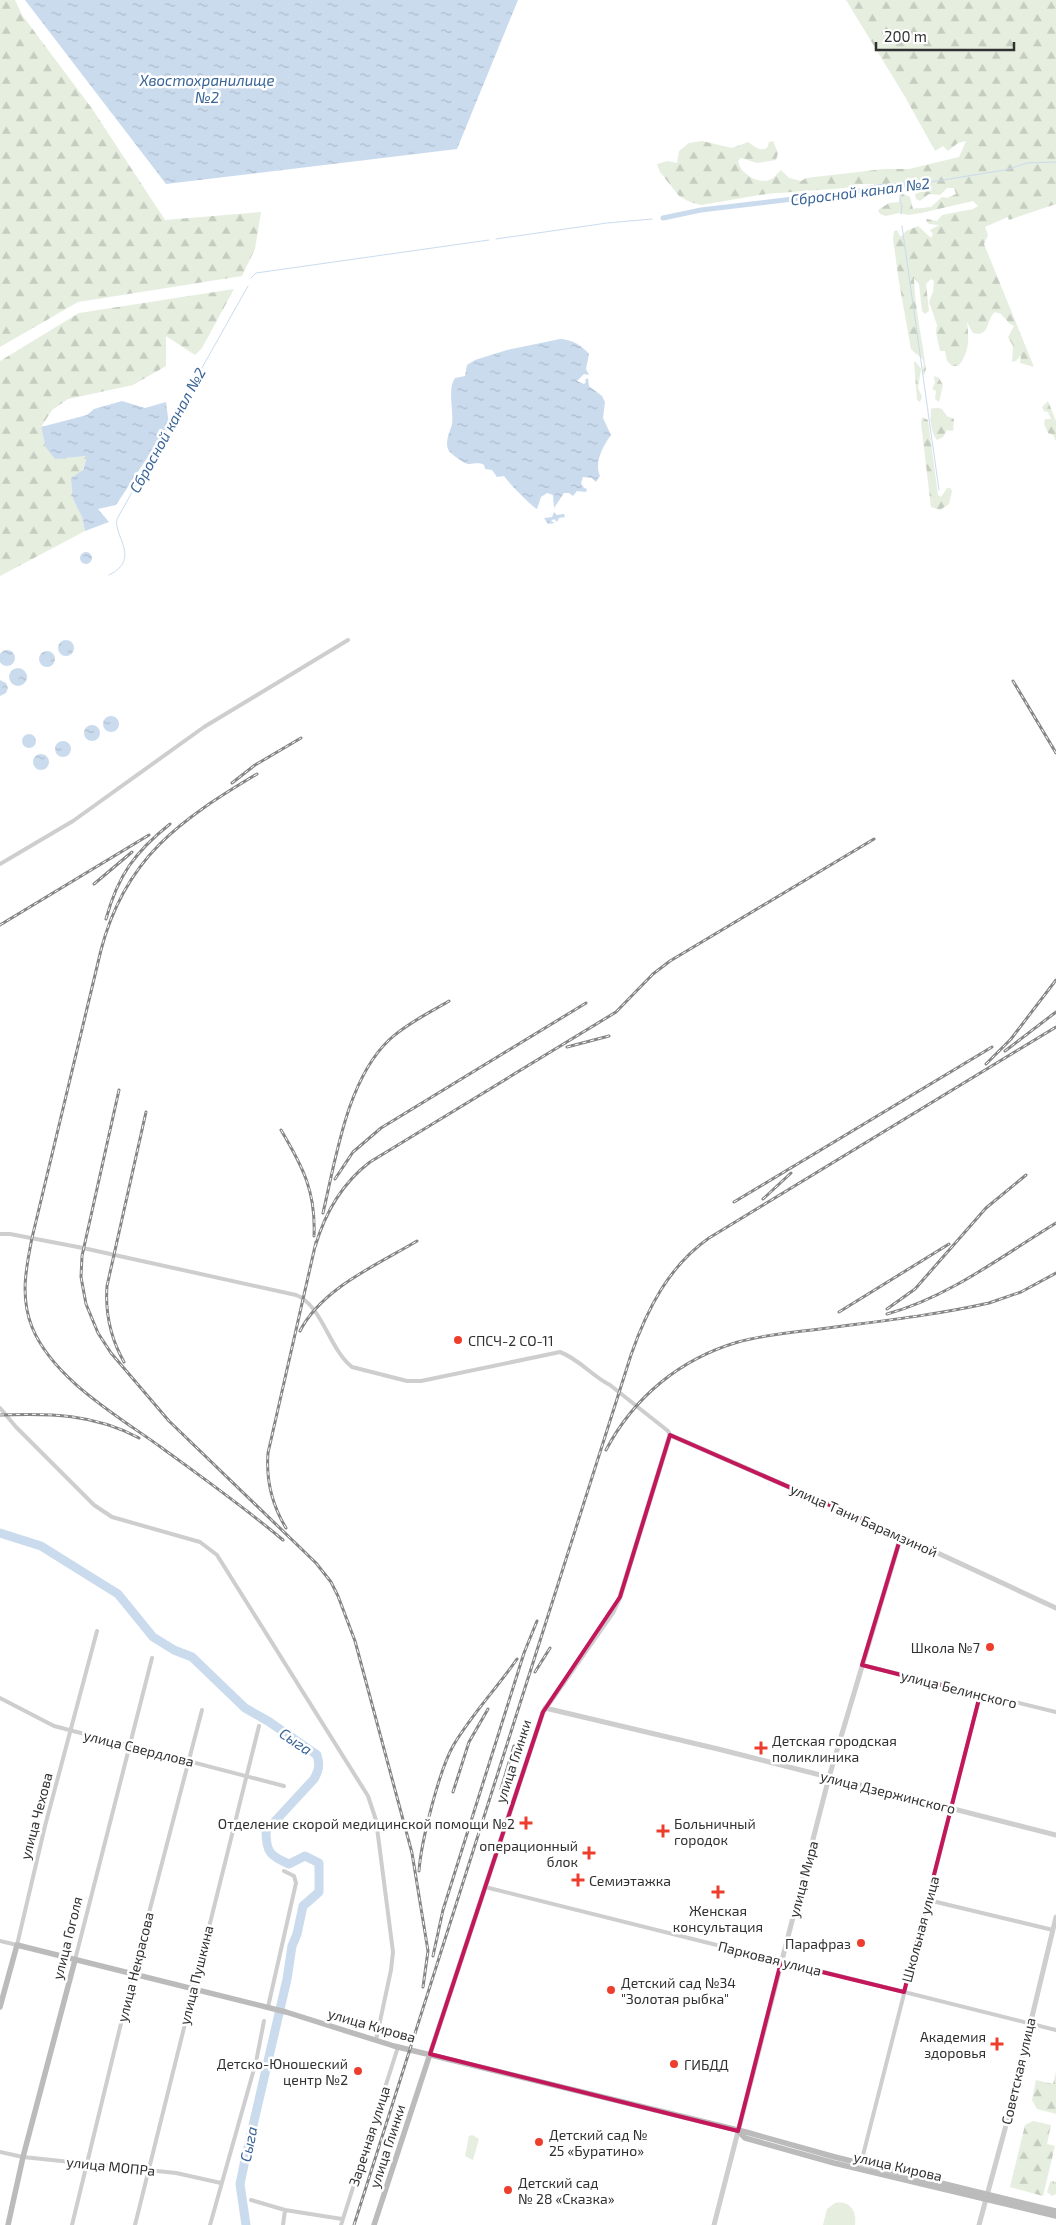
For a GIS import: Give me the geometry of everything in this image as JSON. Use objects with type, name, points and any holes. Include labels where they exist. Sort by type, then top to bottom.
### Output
[{"type":"main road","name":"улица Кирова","points":[[16,1945],[268,2007],[398,2047],[738,2131],[1056,2216]]},
{"type":"main road","name":"улица Чехова","points":[[0,2007],[16,1945]]},
{"type":"main road","name":"улица Гоголя","points":[[8,2225],[23,2157],[74,1960]]},
{"type":"main road","name":"улица Глинки","points":[[374,2225],[430,2054]]},
{"type":"main road","name":"улица Кирова","points":[[738,2131],[745,2138],[834,2163],[1056,2212]]},
{"type":"street","points":[[0,864],[73,821],[204,727],[348,640]]},
{"type":"street","points":[[0,1234],[18,1235],[75,1246],[296,1295],[305,1300],[313,1310],[339,1355],[352,1367],[407,1382],[421,1381],[560,1352],[567,1355],[599,1380],[610,1385],[668,1431],[670,1436]]},
{"type":"street","points":[[0,1408],[16,1428],[94,1505],[112,1517],[200,1542],[217,1555],[368,1796],[376,1820],[393,1952],[376,2041]]},
{"type":"street","name":"улица Тани Барамзиной","points":[[670,1436],[901,1536],[1056,1608]]},
{"type":"street","name":"улица Глинки","points":[[430,2054],[530,1746],[545,1708],[612,1612],[620,1597],[670,1436]]},
{"type":"street","name":"улица Мира","points":[[714,2225],[829,1777],[901,1536]]},
{"type":"street","name":"улица Чехова","points":[[16,1945],[45,1826],[98,1631]]},
{"type":"street","name":"улица Гоголя","points":[[74,1960],[152,1658]]},
{"type":"street","name":"улица Белинского","points":[[862,1665],[1056,1712]]},
{"type":"street","name":"Школьная улица","points":[[861,2163],[980,1695]]},
{"type":"street","name":"улица Свердлова","points":[[0,1698],[54,1726],[284,1786]]},
{"type":"street","name":"улица Дзержинского","points":[[545,1708],[829,1777],[1056,1835]]},
{"type":"street","name":"улица Некрасова","points":[[72,2225],[133,1974],[202,1710]]},
{"type":"street","name":"улица Пушкина","points":[[135,2225],[192,1989],[259,1726]]},
{"type":"street","points":[[268,2007],[296,1883],[294,1876],[284,1871]]},
{"type":"street","name":"Парковая улица","points":[[485,1887],[1056,2030]]},
{"type":"street","points":[[928,1900],[1053,1930]]},
{"type":"street","name":"Советская улица","points":[[979,2225],[1005,2128],[1056,1917]]},
{"type":"street","name":"улица Кирова","points":[[0,1941],[16,1945]]},
{"type":"street","points":[[210,2225],[256,2062],[264,2021]]},
{"type":"street","name":"Заречная улица","points":[[341,2225],[398,2047]]},
{"type":"street","name":"улица МОПРа","points":[[0,2152],[23,2157],[149,2169],[221,2183]]},
{"type":"street","points":[[251,2200],[285,2210],[342,2219]]},
{"type":"street","points":[[283,2225],[285,2210]]},
{"type":"highlighted area","points":[[670,1435],[901,1536],[862,1665],[980,1695],[904,1992],[781,1962],[738,2131],[430,2054],[543,1712],[620,1597]]},
{"type":"green space","points":[[0,0],[15,0],[22,15],[93,110],[165,220],[261,212],[255,249],[242,276],[78,302],[0,347]]},
{"type":"green space","points":[[846,0],[1056,0],[1056,204],[1009,220],[1008,217],[985,227],[988,235],[984,244],[1034,367],[1020,363],[1021,355],[1016,361],[1012,362],[1013,346],[1008,337],[1014,326],[1001,314],[995,312],[982,333],[973,333],[967,322],[968,339],[965,356],[958,366],[952,366],[947,361],[945,351],[940,351],[936,332],[937,325],[929,302],[933,292],[934,281],[931,279],[926,284],[929,311],[925,314],[922,311],[919,284],[914,278],[926,369],[924,375],[922,373],[924,363],[922,358],[911,349],[899,282],[893,239],[894,231],[897,230],[900,236],[902,236],[906,231],[918,226],[931,238],[933,234],[930,230],[939,225],[929,224],[926,221],[927,219],[937,221],[942,215],[973,209],[978,206],[973,201],[921,213],[908,215],[899,213],[886,216],[880,214],[878,210],[889,203],[899,202],[902,193],[910,197],[913,209],[931,207],[942,197],[947,198],[956,194],[954,188],[947,188],[940,195],[929,194],[920,201],[916,199],[915,194],[930,188],[917,187],[918,184],[859,184],[845,188],[766,194],[701,205],[679,196],[660,172],[657,164],[668,161],[677,163],[679,151],[689,143],[702,141],[732,148],[748,142],[762,149],[767,148],[769,142],[773,141],[778,153],[776,160],[757,163],[741,158],[738,161],[742,170],[754,179],[764,181],[769,180],[781,170],[789,178],[801,181],[806,178],[884,169],[909,169],[959,157],[966,141],[958,143],[948,151],[943,146],[935,151],[904,95]]},
{"type":"green space","points":[[234,289],[202,348],[195,355],[166,336],[166,366],[133,385],[68,399],[52,410],[41,427],[46,448],[55,459],[87,456],[73,499],[82,517],[85,531],[0,576],[0,361],[79,313]]},
{"type":"green space","points":[[914,362],[921,369],[918,388],[922,397],[920,402],[917,400]]},
{"type":"green space","points":[[934,376],[939,378],[943,385],[939,402],[935,399],[936,391],[932,389],[935,383]]},
{"type":"green space","points":[[1048,401],[1056,421],[1056,441],[1053,435],[1048,433],[1044,424],[1045,419],[1051,419],[1048,412],[1044,411],[1042,407]]},
{"type":"green space","points":[[931,409],[942,409],[947,416],[954,419],[953,431],[947,430],[943,437],[937,440],[933,434],[931,421]]},
{"type":"green space","points":[[922,417],[928,420],[938,495],[941,497],[947,488],[950,488],[952,491],[949,504],[940,510],[931,507],[921,423]]},
{"type":"green space","points":[[1056,2072],[1056,2114],[1037,2109],[1032,2100],[1036,2080],[1053,2084]]},
{"type":"green space","points":[[1033,2121],[1051,2125],[1047,2144],[1055,2146],[1043,2196],[1010,2187],[1025,2125]]},
{"type":"green space","points":[[472,2135],[479,2139],[473,2160],[465,2156],[469,2136]]},
{"type":"green space","points":[[1052,2181],[1056,2182],[1056,2194],[1052,2196],[1047,2192]]},
{"type":"green space","points":[[835,2203],[845,2203],[854,2211],[855,2225],[823,2225],[827,2209]]},
{"type":"water","name":"Хвостохранилище №2","points":[[25,0],[518,0],[457,149],[166,184]]},
{"type":"water","points":[[560,339],[576,344],[589,354],[586,369],[589,375],[584,374],[577,381],[584,384],[588,378],[589,386],[602,396],[605,402],[603,418],[611,435],[600,454],[598,471],[600,476],[596,482],[592,478],[583,477],[581,483],[587,489],[586,492],[577,491],[573,496],[569,493],[564,493],[554,508],[553,495],[547,493],[541,497],[537,509],[504,476],[497,477],[492,470],[485,469],[484,465],[481,464],[465,463],[449,451],[447,445],[452,424],[451,388],[455,378],[465,376],[467,365],[475,360],[507,350]]},
{"type":"water","points":[[122,401],[145,408],[166,402],[169,425],[116,505],[98,509],[109,522],[85,531],[82,517],[73,499],[71,478],[83,470],[87,456],[55,459],[46,448],[41,427],[87,415],[94,409]]},
{"type":"water","points":[[554,512],[557,515],[564,514],[565,517],[559,518],[557,522],[554,519],[551,521],[555,523],[548,524],[544,518],[552,517]]},
{"type":"water","points":[[84,552],[88,552],[92,558],[88,564],[84,564],[80,560],[80,556]]},
{"type":"water","points":[[66,640],[72,642],[74,648],[72,654],[66,656],[60,654],[58,648],[60,642]]},
{"type":"water","points":[[4,650],[10,650],[15,655],[13,664],[4,666],[-1,661],[-1,655]]},
{"type":"water","points":[[44,651],[50,651],[55,656],[53,665],[44,667],[39,662],[39,656]]},
{"type":"water","points":[[18,668],[24,671],[27,677],[24,683],[18,686],[12,683],[9,677],[12,671]]},
{"type":"water","points":[[0,680],[6,683],[8,688],[6,693],[0,696]]},
{"type":"water","points":[[108,716],[114,716],[119,721],[117,730],[108,732],[103,727],[103,721]]},
{"type":"water","points":[[89,725],[95,725],[100,730],[98,739],[89,741],[84,736],[84,730]]},
{"type":"water","points":[[29,734],[34,736],[36,741],[34,746],[29,748],[24,746],[22,741],[24,736]]},
{"type":"water","points":[[60,741],[66,741],[71,746],[69,755],[60,757],[55,752],[55,746]]},
{"type":"water","points":[[38,754],[44,754],[49,759],[47,768],[38,770],[33,765],[33,759]]},
{"type":"waterway","name":"Сбросной канал №2","points":[[918,184],[1005,170],[1027,163],[1056,162]]},
{"type":"waterway","name":"Сбросной канал №2","points":[[663,218],[701,210],[859,191],[875,187],[918,184]]},
{"type":"waterway","points":[[900,188],[901,214]]},
{"type":"waterway","name":"Сбросной канал №2","points":[[496,239],[607,223],[652,219]]},
{"type":"waterway","points":[[902,226],[939,490]]},
{"type":"waterway","name":"Сбросной канал №2","points":[[251,278],[256,273],[489,240]]},
{"type":"waterway","name":"Сбросной канал №2","points":[[109,575],[119,569],[124,562],[124,547],[117,526],[117,519],[248,286]]},
{"type":"waterway","name":"Сыга","points":[[0,1533],[41,1546],[118,1594],[153,1637],[174,1650],[192,1657],[245,1708],[268,1721],[317,1755],[318,1767],[314,1779],[266,1831],[268,1849],[273,1856],[289,1864],[305,1856],[319,1863],[319,1892],[303,1906],[297,1934],[292,1946],[287,1979],[245,2160],[240,2184],[246,2225]]},
{"type":"railway","points":[[1013,681],[1056,753]]},
{"type":"railway","points":[[232,783],[255,765],[301,738]]},
{"type":"railway","points":[[257,774],[204,808],[159,845],[141,866],[125,890],[111,918],[101,950],[32,1238],[26,1271],[25,1294],[28,1316],[42,1346],[71,1380],[88,1395],[223,1493],[283,1540]]},
{"type":"railway","points":[[106,919],[116,890],[129,866],[147,844],[170,824]]},
{"type":"railway","points":[[0,925],[149,835]]},
{"type":"railway","points":[[315,1247],[324,1222],[335,1200],[351,1180],[370,1162],[616,1012],[653,974],[670,961],[874,839]]},
{"type":"railway","points":[[94,884],[132,852]]},
{"type":"railway","points":[[986,1064],[1011,1039],[1056,980]]},
{"type":"railway","points":[[323,1213],[345,1121],[363,1076],[389,1040],[410,1024],[449,1001]]},
{"type":"railway","points":[[335,1179],[353,1152],[381,1128],[586,1003]]},
{"type":"railway","points":[[1005,1051],[1056,1012]]},
{"type":"railway","points":[[354,2225],[631,1355],[652,1305],[671,1275],[682,1262],[709,1238],[1056,1027]]},
{"type":"railway","points":[[567,1047],[609,1036]]},
{"type":"railway","points":[[734,1202],[992,1047]]},
{"type":"railway","points":[[119,1090],[82,1256],[81,1277],[86,1304],[98,1333],[111,1353],[169,1421],[316,1563],[331,1582],[338,1596],[355,1641],[412,1853],[428,1951],[423,1987]]},
{"type":"railway","points":[[124,1362],[110,1326],[107,1286],[146,1112]]},
{"type":"railway","points":[[281,1130],[296,1156],[306,1180],[313,1206],[314,1236]]},
{"type":"railway","points":[[763,1199],[791,1173]]},
{"type":"railway","points":[[887,1309],[915,1289],[986,1208],[1026,1175]]},
{"type":"railway","points":[[887,1314],[910,1307],[953,1286],[1056,1223]]},
{"type":"railway","points":[[300,1331],[322,1302],[336,1290],[417,1241]]},
{"type":"railway","points":[[286,1528],[271,1492],[268,1453],[316,1242]]},
{"type":"railway","points":[[839,1312],[949,1244]]},
{"type":"railway","points":[[606,1450],[630,1413],[661,1382],[678,1370],[717,1349],[760,1337],[949,1311],[989,1303],[1021,1292],[1056,1273]]},
{"type":"railway","points":[[0,1415],[36,1414],[71,1417],[106,1424],[139,1438]]},
{"type":"railway","points":[[433,1956],[443,1910],[524,1653],[537,1621]]},
{"type":"railway","points":[[535,1672],[550,1648]]},
{"type":"railway","points":[[419,1871],[423,1843],[432,1807],[442,1772],[453,1746],[468,1723],[517,1659]]},
{"type":"railway","points":[[453,1792],[469,1742],[488,1709]]},
{"type":"railway","points":[[501,1789],[514,1746]]},
{"type":"place","name":"СПСЧ-2 СО-11","points":[[458,1340]]},
{"type":"place","name":"Школа №7","points":[[990,1647]]},
{"type":"place","name":"Детская городская поликлиника","points":[[761,1748]]},
{"type":"place","name":"Отделение скорой медицинской помощи №2","points":[[526,1823]]},
{"type":"place","name":"Больничный городок","points":[[663,1831]]},
{"type":"place","name":"операционный блок","points":[[589,1853]]},
{"type":"place","name":"Семиэтажка","points":[[578,1880]]},
{"type":"place","name":"Женская консультация","points":[[718,1892]]},
{"type":"place","name":"Парафраз","points":[[861,1943]]},
{"type":"place","name":"Детский сад №34 \"Золотая рыбка\"","points":[[611,1990]]},
{"type":"place","name":"Академия здоровья","points":[[997,2044]]},
{"type":"place","name":"ГИБДД","points":[[674,2064]]},
{"type":"place","name":"Детско-Юношеский центр №2","points":[[358,2071]]},
{"type":"place","name":"Детский сад № 25 «Буратино»","points":[[539,2142]]},
{"type":"place","name":"Детский сад № 28 «Сказка»","points":[[508,2190]]}]
